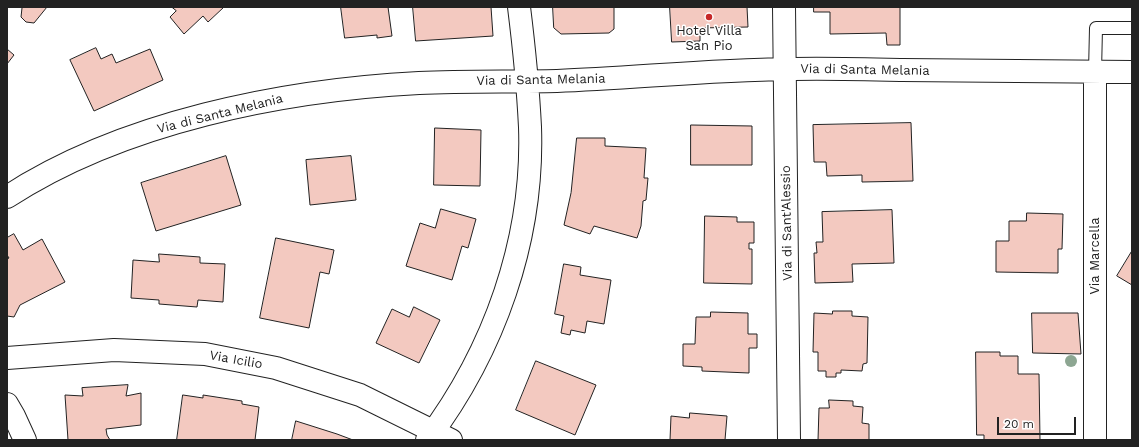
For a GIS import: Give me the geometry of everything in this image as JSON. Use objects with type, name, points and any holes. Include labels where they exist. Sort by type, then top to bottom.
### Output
[{"type":"street","points":[[437,437],[484,347],[502,305],[514,264],[524,215],[528,178],[530,128],[527,80],[519,7]]},
{"type":"street","name":"Via di Sant'Alessio","points":[[784,7],[786,69],[789,440]]},
{"type":"street","name":"Via di Santa Melania","points":[[7,197],[57,168],[107,146],[170,125],[285,97],[366,87],[420,83],[527,80],[554,81],[786,69],[1132,72]]},
{"type":"street","name":"Via Marcella","points":[[1095,72],[1095,440]]},
{"type":"street","name":"Via Icilio","points":[[7,358],[114,350],[205,354],[276,368],[360,395],[437,437]]},
{"type":"street","points":[[7,404],[25,440]]},
{"type":"lane","points":[[1095,72],[1096,28],[1132,28]]},
{"type":"building","points":[[21,7],[47,7],[34,23],[26,22],[21,17]]},
{"type":"building","points":[[172,7],[224,7],[208,22],[203,16],[184,34],[170,17],[176,11]]},
{"type":"building","points":[[341,7],[388,7],[392,36],[377,38],[377,35],[345,38]]},
{"type":"building","points":[[413,7],[491,7],[493,36],[416,41]]},
{"type":"building","points":[[553,7],[614,7],[614,29],[609,33],[561,34],[554,28]]},
{"type":"building","name":"Hotel Villa San Pio","points":[[670,7],[747,7],[748,27],[700,28],[700,41],[672,42]]},
{"type":"building","points":[[814,7],[900,7],[900,45],[887,45],[886,33],[830,34],[830,12],[814,12]]},
{"type":"building","points":[[96,48],[101,59],[112,54],[116,63],[150,49],[163,80],[94,111],[70,60]]},
{"type":"building","points":[[7,49],[14,55],[7,64]]},
{"type":"building","points":[[911,123],[913,181],[862,182],[862,175],[827,176],[826,162],[814,162],[813,125]]},
{"type":"building","points":[[691,125],[752,126],[752,165],[691,165]]},
{"type":"building","points":[[435,128],[481,130],[480,186],[434,185]]},
{"type":"building","points":[[577,138],[605,138],[605,146],[646,148],[644,178],[648,178],[646,200],[643,201],[641,226],[637,238],[594,226],[590,234],[564,225],[571,193]]},
{"type":"building","points":[[226,156],[241,205],[156,231],[141,183]]},
{"type":"building","points":[[351,156],[356,200],[310,205],[306,160]]},
{"type":"building","points":[[441,209],[476,219],[468,248],[462,246],[452,280],[406,266],[420,223],[435,228]]},
{"type":"building","points":[[892,210],[894,263],[852,264],[853,282],[815,283],[814,253],[817,253],[816,242],[823,242],[822,212]]},
{"type":"building","points":[[1027,213],[1063,214],[1062,249],[1058,249],[1058,273],[996,272],[996,241],[1009,241],[1009,221],[1026,221]]},
{"type":"building","points":[[705,216],[737,217],[737,222],[754,222],[754,243],[749,243],[749,249],[752,249],[752,284],[704,283]]},
{"type":"building","points":[[14,234],[23,250],[42,239],[65,282],[20,305],[14,317],[7,316],[7,259],[9,258],[7,255],[7,238]]},
{"type":"building","points":[[276,238],[334,250],[329,274],[320,272],[309,328],[260,318]]},
{"type":"building","points":[[1132,251],[1132,285],[1117,276]]},
{"type":"building","points":[[159,254],[200,257],[200,263],[225,264],[223,302],[198,300],[197,307],[159,304],[159,300],[131,298],[133,260],[159,262]]},
{"type":"building","points":[[564,264],[581,267],[580,275],[611,280],[604,324],[587,321],[585,333],[571,330],[570,335],[561,333],[564,316],[555,314]]},
{"type":"building","points":[[414,307],[440,320],[419,363],[376,343],[392,309],[409,317]]},
{"type":"building","points":[[833,311],[852,311],[852,316],[868,317],[867,363],[863,364],[862,371],[841,370],[841,373],[836,373],[836,377],[826,377],[826,371],[818,371],[818,352],[813,352],[814,313],[832,314]]},
{"type":"building","points":[[711,312],[748,313],[748,334],[757,334],[757,348],[749,348],[749,373],[702,371],[702,367],[683,366],[683,344],[695,344],[696,317],[710,317]]},
{"type":"building","points":[[1032,313],[1078,313],[1081,354],[1033,353]]},
{"type":"building","points":[[976,352],[1000,352],[1000,356],[1018,356],[1018,374],[1039,374],[1040,440],[984,440],[984,435],[977,435]]},
{"type":"building","points":[[536,361],[596,385],[575,435],[516,410]]},
{"type":"building","points":[[128,385],[126,396],[141,393],[141,425],[106,429],[110,440],[68,440],[65,395],[83,396],[82,388]]},
{"type":"building","points":[[183,395],[203,398],[203,395],[242,401],[242,404],[259,407],[255,440],[177,440]]},
{"type":"building","points":[[829,400],[853,401],[853,406],[863,407],[862,423],[869,424],[869,440],[818,440],[819,408],[829,408]]},
{"type":"building","points":[[690,413],[727,416],[725,440],[670,440],[671,416],[689,418]]},
{"type":"building","points":[[296,421],[337,434],[353,440],[292,440]]},
{"type":"place","name":"Hotel Villa San Pio","points":[[709,17]]}]
